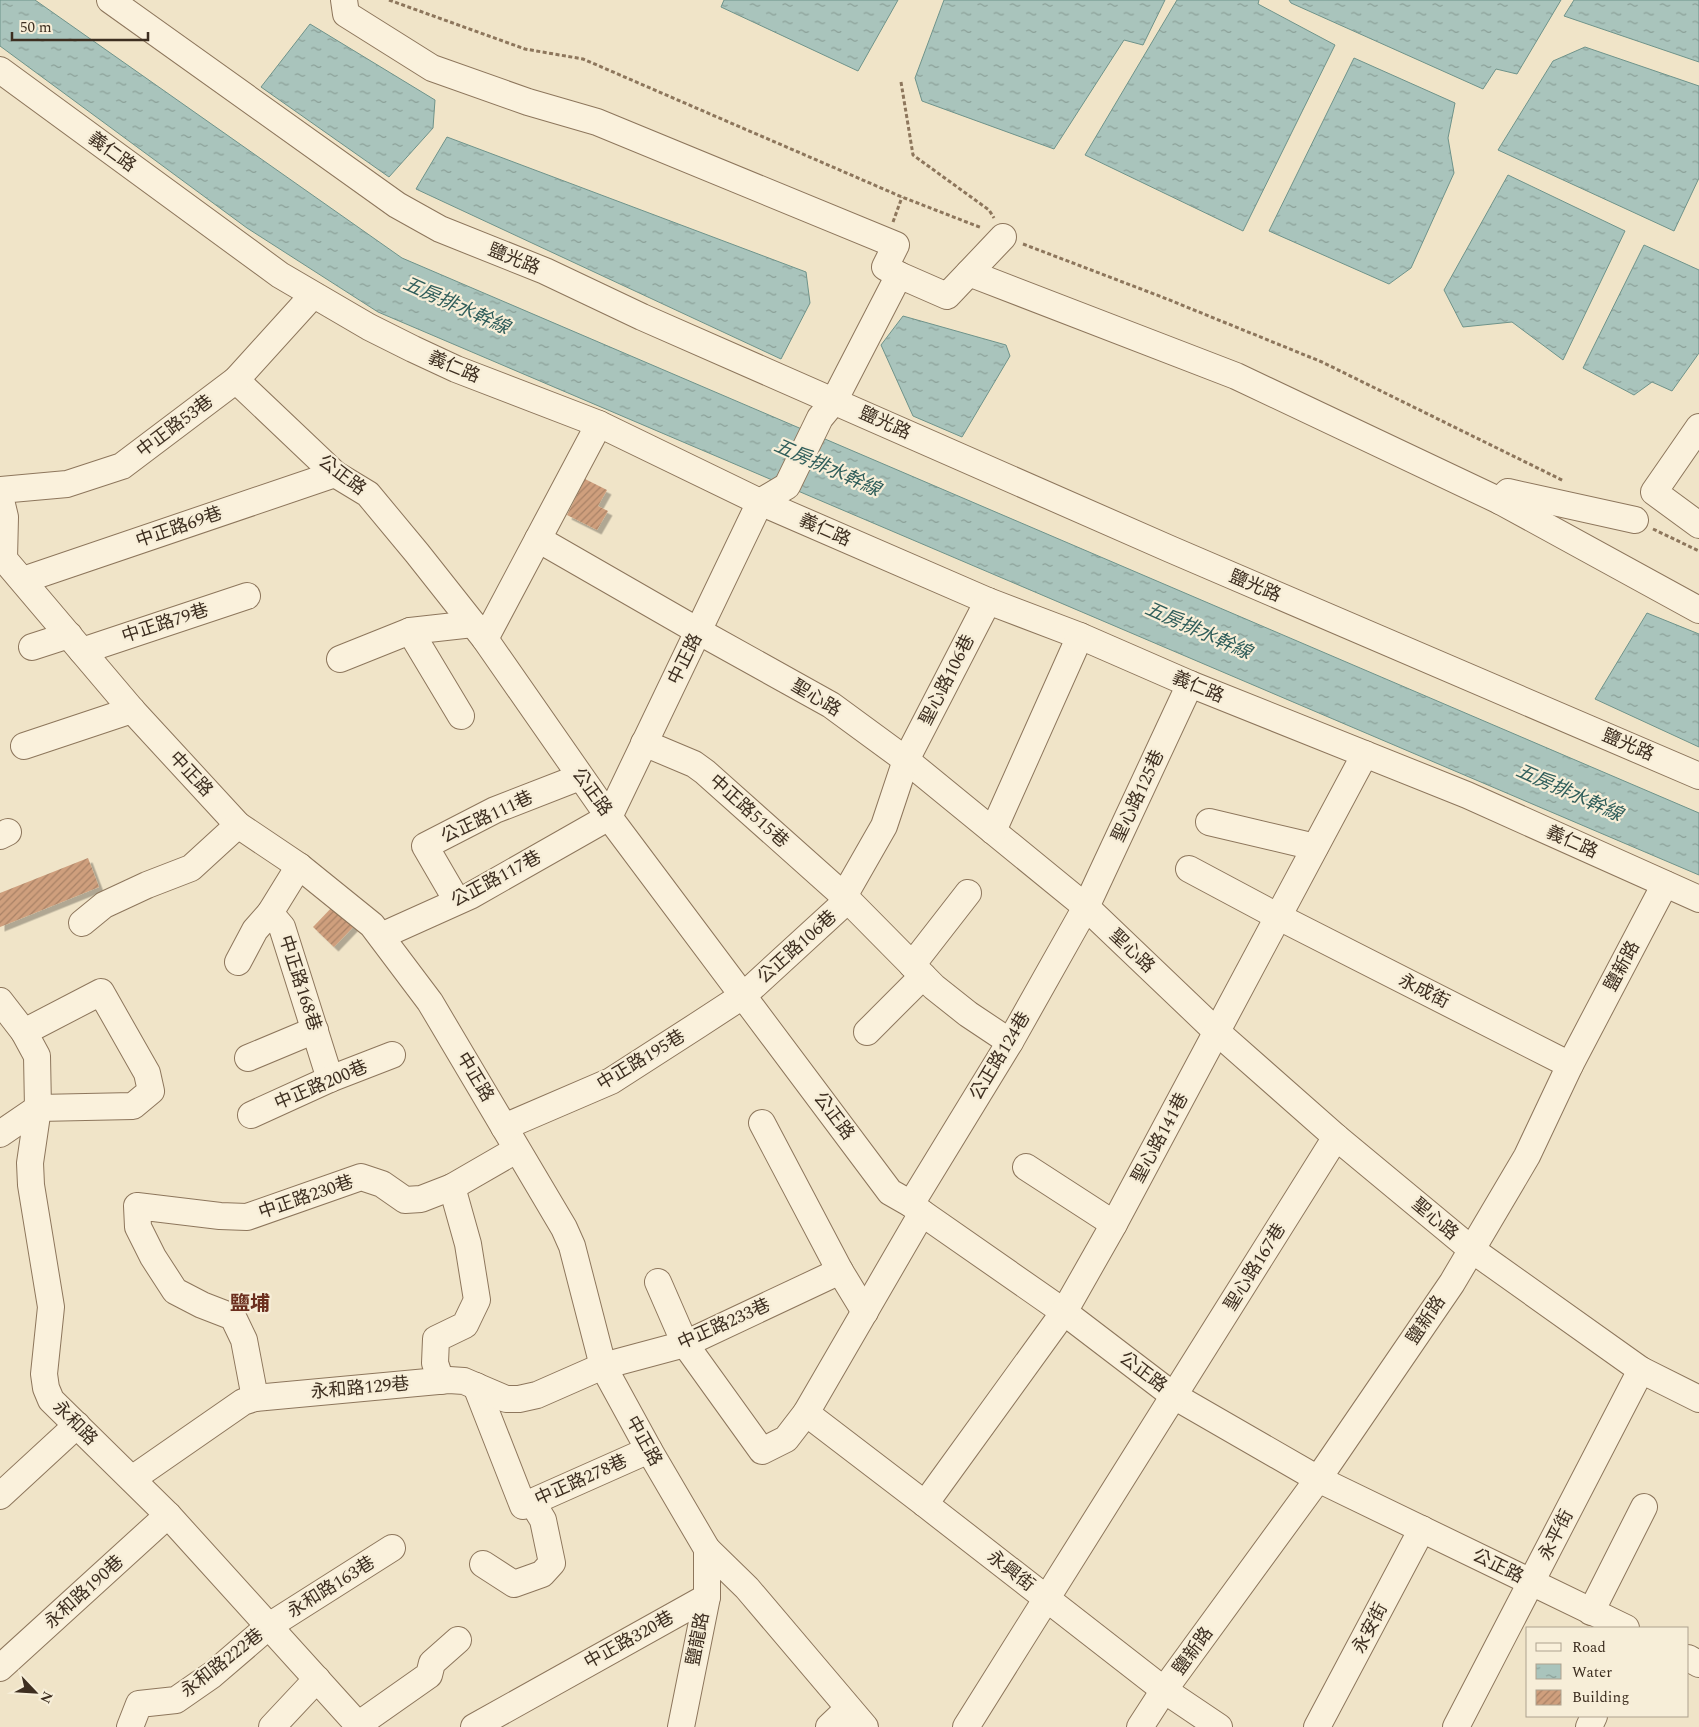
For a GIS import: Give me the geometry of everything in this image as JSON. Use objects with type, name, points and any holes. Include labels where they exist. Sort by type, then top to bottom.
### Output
[{"type":"street","name":"鹽光路","points":[[110,0],[397,205],[440,229],[545,271],[827,409],[1170,549],[1699,776]]},
{"type":"street","points":[[344,0],[346,14],[432,68],[528,102],[597,122],[896,245],[885,267],[947,296],[1003,236]]},
{"type":"street","name":"義仁路","points":[[0,70],[280,275],[369,327],[456,369],[598,424],[760,502],[988,601],[1080,636],[1190,684],[1467,795],[1699,899]]},
{"type":"street","points":[[969,273],[1236,376],[1500,502],[1699,610]]},
{"type":"street","points":[[760,502],[787,486],[899,275]]},
{"type":"street","name":"中正路53巷","points":[[0,490],[67,484],[122,466],[236,380],[314,295]]},
{"type":"street","name":"公正路","points":[[236,380],[336,474],[368,494],[417,553],[479,632],[610,817],[890,1192],[916,1208],[1064,1312],[1174,1396],[1318,1479],[1624,1627]]},
{"type":"street","points":[[340,659],[410,631],[479,632],[538,539],[598,424]]},
{"type":"street","points":[[1699,427],[1654,492],[1699,525]]},
{"type":"street","name":"中正路69巷","points":[[23,580],[336,474]]},
{"type":"street","points":[[1500,502],[1508,492],[1635,520]]},
{"type":"street","name":"中正路","points":[[0,496],[5,517],[2,548],[4,559],[75,643],[132,710],[238,825],[299,866],[372,925],[430,1002],[564,1228],[572,1246],[603,1366],[649,1450],[707,1549],[747,1588],[857,1718]]},
{"type":"street","name":"中正路","points":[[610,817],[760,502]]},
{"type":"street","name":"聖心路","points":[[538,539],[831,705],[906,760],[1086,907],[1218,1032],[1336,1137],[1472,1249],[1641,1370],[1699,1400]]},
{"type":"street","name":"中正路79巷","points":[[32,647],[75,643],[247,596]]},
{"type":"street","name":"聖心路106巷","points":[[844,896],[884,826],[906,760],[988,601]]},
{"type":"street","points":[[410,631],[461,716]]},
{"type":"street","points":[[993,831],[1080,636]]},
{"type":"street","name":"聖心路125巷","points":[[1086,907],[1190,684]]},
{"type":"street","points":[[24,746],[132,710]]},
{"type":"street","name":"中正路515巷","points":[[644,743],[694,764],[706,772],[844,896],[934,987],[968,1014],[1010,1042]]},
{"type":"street","name":"聖心路141巷","points":[[926,1504],[1064,1312],[1218,1032],[1365,754]]},
{"type":"street","name":"公正路111巷","points":[[457,902],[425,846],[495,810],[580,776]]},
{"type":"street","name":"公正路117巷","points":[[380,936],[457,902],[610,817]]},
{"type":"street","points":[[1209,822],[1315,847]]},
{"type":"street","points":[[82,923],[104,905],[147,885],[191,868],[238,825]]},
{"type":"street","points":[[238,962],[256,930],[270,913],[299,866]]},
{"type":"street","name":"永成街","points":[[1189,869],[1570,1065]]},
{"type":"street","name":"鹽新路","points":[[1140,1727],[1164,1690],[1318,1479],[1452,1283],[1527,1156],[1570,1065],[1665,884]]},
{"type":"street","points":[[867,1032],[918,970],[968,893]]},
{"type":"street","name":"公正路106巷","points":[[744,995],[840,907],[844,896]]},
{"type":"street","name":"公正路124巷","points":[[685,1344],[762,1451],[786,1439],[806,1413],[865,1312],[916,1208],[1086,907]]},
{"type":"street","name":"中正路168巷","points":[[270,913],[282,928],[330,1079]]},
{"type":"street","points":[[0,1134],[38,1108],[133,1106],[150,1091],[147,1073],[101,992],[24,1032]]},
{"type":"street","name":"中正路195巷","points":[[510,1138],[611,1081],[744,995]]},
{"type":"street","name":"永和路","points":[[0,1001],[24,1032],[37,1056],[38,1108],[30,1163],[31,1185],[51,1307],[44,1374],[46,1388],[51,1400],[168,1516],[359,1726]]},
{"type":"street","points":[[248,1058],[315,1030]]},
{"type":"street","name":"中正路200巷","points":[[251,1115],[330,1079],[392,1055]]},
{"type":"street","points":[[762,1123],[840,1271],[865,1312]]},
{"type":"street","name":"聖心路167巷","points":[[966,1727],[1336,1137]]},
{"type":"street","name":"中正路230巷","points":[[255,1398],[244,1340],[233,1317],[202,1305],[175,1291],[153,1257],[138,1227],[138,1206],[220,1216],[247,1217],[361,1177],[382,1184],[406,1200],[421,1199],[452,1187],[510,1138]]},
{"type":"street","points":[[1026,1168],[1114,1224]]},
{"type":"street","points":[[441,1381],[435,1363],[436,1339],[465,1324],[478,1300],[468,1244],[452,1187]]},
{"type":"street","name":"中正路233巷","points":[[603,1366],[685,1344],[840,1271]]},
{"type":"street","points":[[658,1282],[685,1344]]},
{"type":"street","name":"永和路129巷","points":[[132,1479],[243,1402],[255,1398],[441,1381],[464,1381],[506,1399],[519,1399],[537,1395],[603,1366]]},
{"type":"street","name":"永平街","points":[[1456,1727],[1641,1370]]},
{"type":"street","name":"中正路278巷","points":[[476,1386],[523,1506],[649,1450]]},
{"type":"street","name":"永興街","points":[[806,1413],[1164,1690],[1219,1727]]},
{"type":"street","points":[[0,1496],[77,1425]]},
{"type":"street","points":[[483,1564],[514,1584],[542,1574],[552,1563],[543,1520],[532,1502]]},
{"type":"street","points":[[1591,1612],[1644,1506]]},
{"type":"street","name":"永和路190巷","points":[[0,1668],[168,1516]]},
{"type":"street","name":"永安街","points":[[1317,1727],[1422,1530]]},
{"type":"street","name":"永和路163巷","points":[[269,1626],[392,1548]]},
{"type":"street","name":"鹽龍路","points":[[681,1727],[706,1597],[707,1549]]},
{"type":"street","name":"中正路320巷","points":[[474,1727],[706,1597]]},
{"type":"street","name":"永和路222巷","points":[[130,1727],[139,1704],[176,1700],[212,1675],[269,1626]]},
{"type":"street","points":[[359,1726],[429,1675],[432,1663],[458,1640]]},
{"type":"street","points":[[272,1727],[317,1679]]},
{"type":"street","points":[[829,1727],[857,1718]]},
{"type":"path","points":[[389,0],[525,49],[583,59],[902,197],[1162,297],[1322,362],[1569,483]]},
{"type":"path","points":[[901,82],[913,155],[990,210],[1003,236]]},
{"type":"path","points":[[1635,520],[1699,551]]},
{"type":"water","name":"五房排水幹線","points":[[0,0],[35,0],[402,258],[1699,813],[1699,875],[378,312],[247,228],[0,46]]},
{"type":"water","points":[[724,0],[898,0],[858,71],[721,7]]},
{"type":"water","points":[[944,0],[1165,0],[1143,45],[1124,40],[1054,149],[922,101],[915,78]]},
{"type":"water","points":[[1177,0],[1259,0],[1258,4],[1335,45],[1243,231],[1085,155]]},
{"type":"water","points":[[1289,0],[1561,0],[1517,74],[1496,69],[1483,89],[1291,3]]},
{"type":"water","points":[[1574,0],[1699,0],[1699,62],[1564,16]]},
{"type":"water","points":[[310,24],[435,100],[433,128],[389,177],[261,87]]},
{"type":"water","points":[[1585,47],[1699,86],[1699,178],[1674,231],[1498,150],[1553,61]]},
{"type":"water","points":[[1354,58],[1455,103],[1448,138],[1454,173],[1411,268],[1389,284],[1269,231]]},
{"type":"water","points":[[447,137],[806,272],[810,303],[781,359],[416,189]]},
{"type":"water","points":[[1508,175],[1625,231],[1563,360],[1512,322],[1463,327],[1444,290]]},
{"type":"water","points":[[1644,245],[1699,270],[1699,353],[1672,391],[1652,382],[1634,395],[1583,368]]},
{"type":"water","points":[[903,316],[1006,345],[1010,356],[962,437],[913,416],[881,345]]},
{"type":"water","points":[[1647,613],[1699,634],[1699,747],[1595,699]]},
{"type":"building","points":[[585,479],[607,490],[598,506],[608,511],[597,530],[567,515]]},
{"type":"building","points":[[88,858],[99,887],[0,927],[0,893]]},
{"type":"building","points":[[336,903],[357,923],[334,947],[313,927]]},
{"type":"district","name":"鹽埔","points":[[250,1304]]}]
